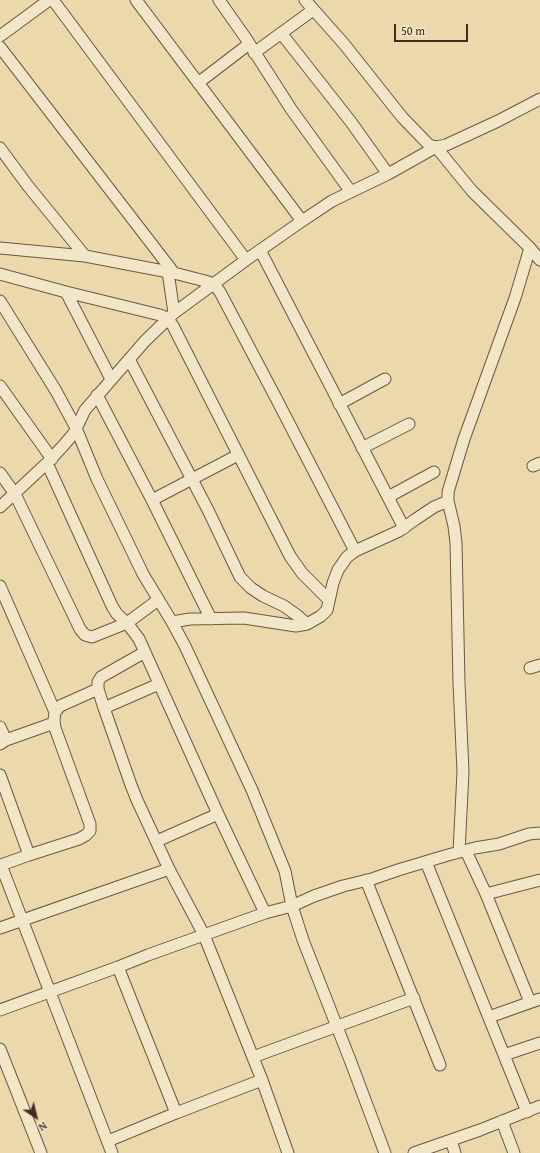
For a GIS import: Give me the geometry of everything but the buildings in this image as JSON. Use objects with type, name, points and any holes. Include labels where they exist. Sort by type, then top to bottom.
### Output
[{"type":"street","points":[[0,36],[49,0]]},
{"type":"street","points":[[53,0],[246,260]]},
{"type":"street","points":[[136,0],[302,221]]},
{"type":"street","points":[[218,0],[295,115],[351,192]]},
{"type":"street","points":[[304,0],[344,44],[402,117],[428,145],[436,147],[472,191],[530,248],[540,260]]},
{"type":"street","points":[[198,83],[251,48],[281,33],[313,10]]},
{"type":"street","points":[[281,33],[351,122],[388,174]]},
{"type":"street","points":[[0,47],[171,273],[170,316],[173,326],[290,556],[302,573],[329,600]]},
{"type":"street","points":[[0,507],[50,461],[74,433],[85,410],[170,316],[260,250],[332,201],[388,174],[436,147],[453,142],[540,99]]},
{"type":"street","points":[[0,148],[28,186],[85,256]]},
{"type":"street","points":[[1,247],[85,256],[171,273],[214,284],[220,292],[274,393],[355,551]]},
{"type":"street","points":[[489,1017],[535,1001],[486,894],[463,852],[463,772],[459,683],[456,543],[454,526],[448,501],[448,492],[495,352],[515,298],[530,248]]},
{"type":"street","points":[[260,250],[404,528]]},
{"type":"street","points":[[0,274],[66,292],[160,315],[170,316]]},
{"type":"street","points":[[66,292],[112,379]]},
{"type":"street","points":[[0,301],[62,402],[76,428],[97,479],[143,574],[172,622],[198,673],[252,790],[285,871],[292,906],[303,940],[385,1153]]},
{"type":"street","points":[[129,360],[208,510],[240,576],[251,588],[263,596],[284,606],[307,624]]},
{"type":"street","points":[[339,404],[385,379]]},
{"type":"street","points":[[0,386],[50,461],[112,606],[139,639],[218,814],[265,913]]},
{"type":"street","points":[[98,395],[211,619]]},
{"type":"street","points":[[362,448],[409,424]]},
{"type":"street","points":[[152,500],[238,455]]},
{"type":"street","points":[[388,497],[434,472]]},
{"type":"street","points":[[0,473],[15,494],[80,629],[85,635],[92,637],[127,623],[158,600]]},
{"type":"street","points":[[172,622],[190,619],[244,618],[296,626],[307,624],[328,610],[333,583],[338,570],[347,557],[355,551],[399,532],[434,507],[448,501]]},
{"type":"street","points":[[0,586],[55,712],[54,723],[90,824],[90,831],[79,839],[0,865],[112,1153]]},
{"type":"street","points":[[145,652],[101,677],[98,682],[98,689],[131,785],[169,869],[204,935],[262,1080],[288,1153]]},
{"type":"street","points":[[104,708],[160,684]]},
{"type":"street","points":[[55,712],[60,706],[98,689]]},
{"type":"street","points":[[0,727],[3,742],[54,723]]},
{"type":"street","points":[[0,775],[29,855]]},
{"type":"street","points":[[157,841],[218,814]]},
{"type":"street","points":[[0,1010],[265,913],[292,906],[314,896],[343,886],[463,852],[499,844],[529,834],[540,833]]},
{"type":"street","points":[[426,862],[527,1112]]},
{"type":"street","points":[[0,928],[169,869]]},
{"type":"street","points":[[366,880],[440,1065]]},
{"type":"street","points":[[486,894],[540,880]]},
{"type":"street","points":[[118,967],[176,1113]]},
{"type":"street","points":[[253,1057],[414,998]]},
{"type":"street","points":[[504,1055],[540,1043]]},
{"type":"street","points":[[0,1049],[41,1153]]},
{"type":"street","points":[[108,1141],[262,1080]]},
{"type":"street","points":[[414,1153],[502,1122],[540,1106]]},
{"type":"street","points":[[502,1122],[514,1153]]},
{"type":"street","points":[[451,1140],[455,1153]]}]
